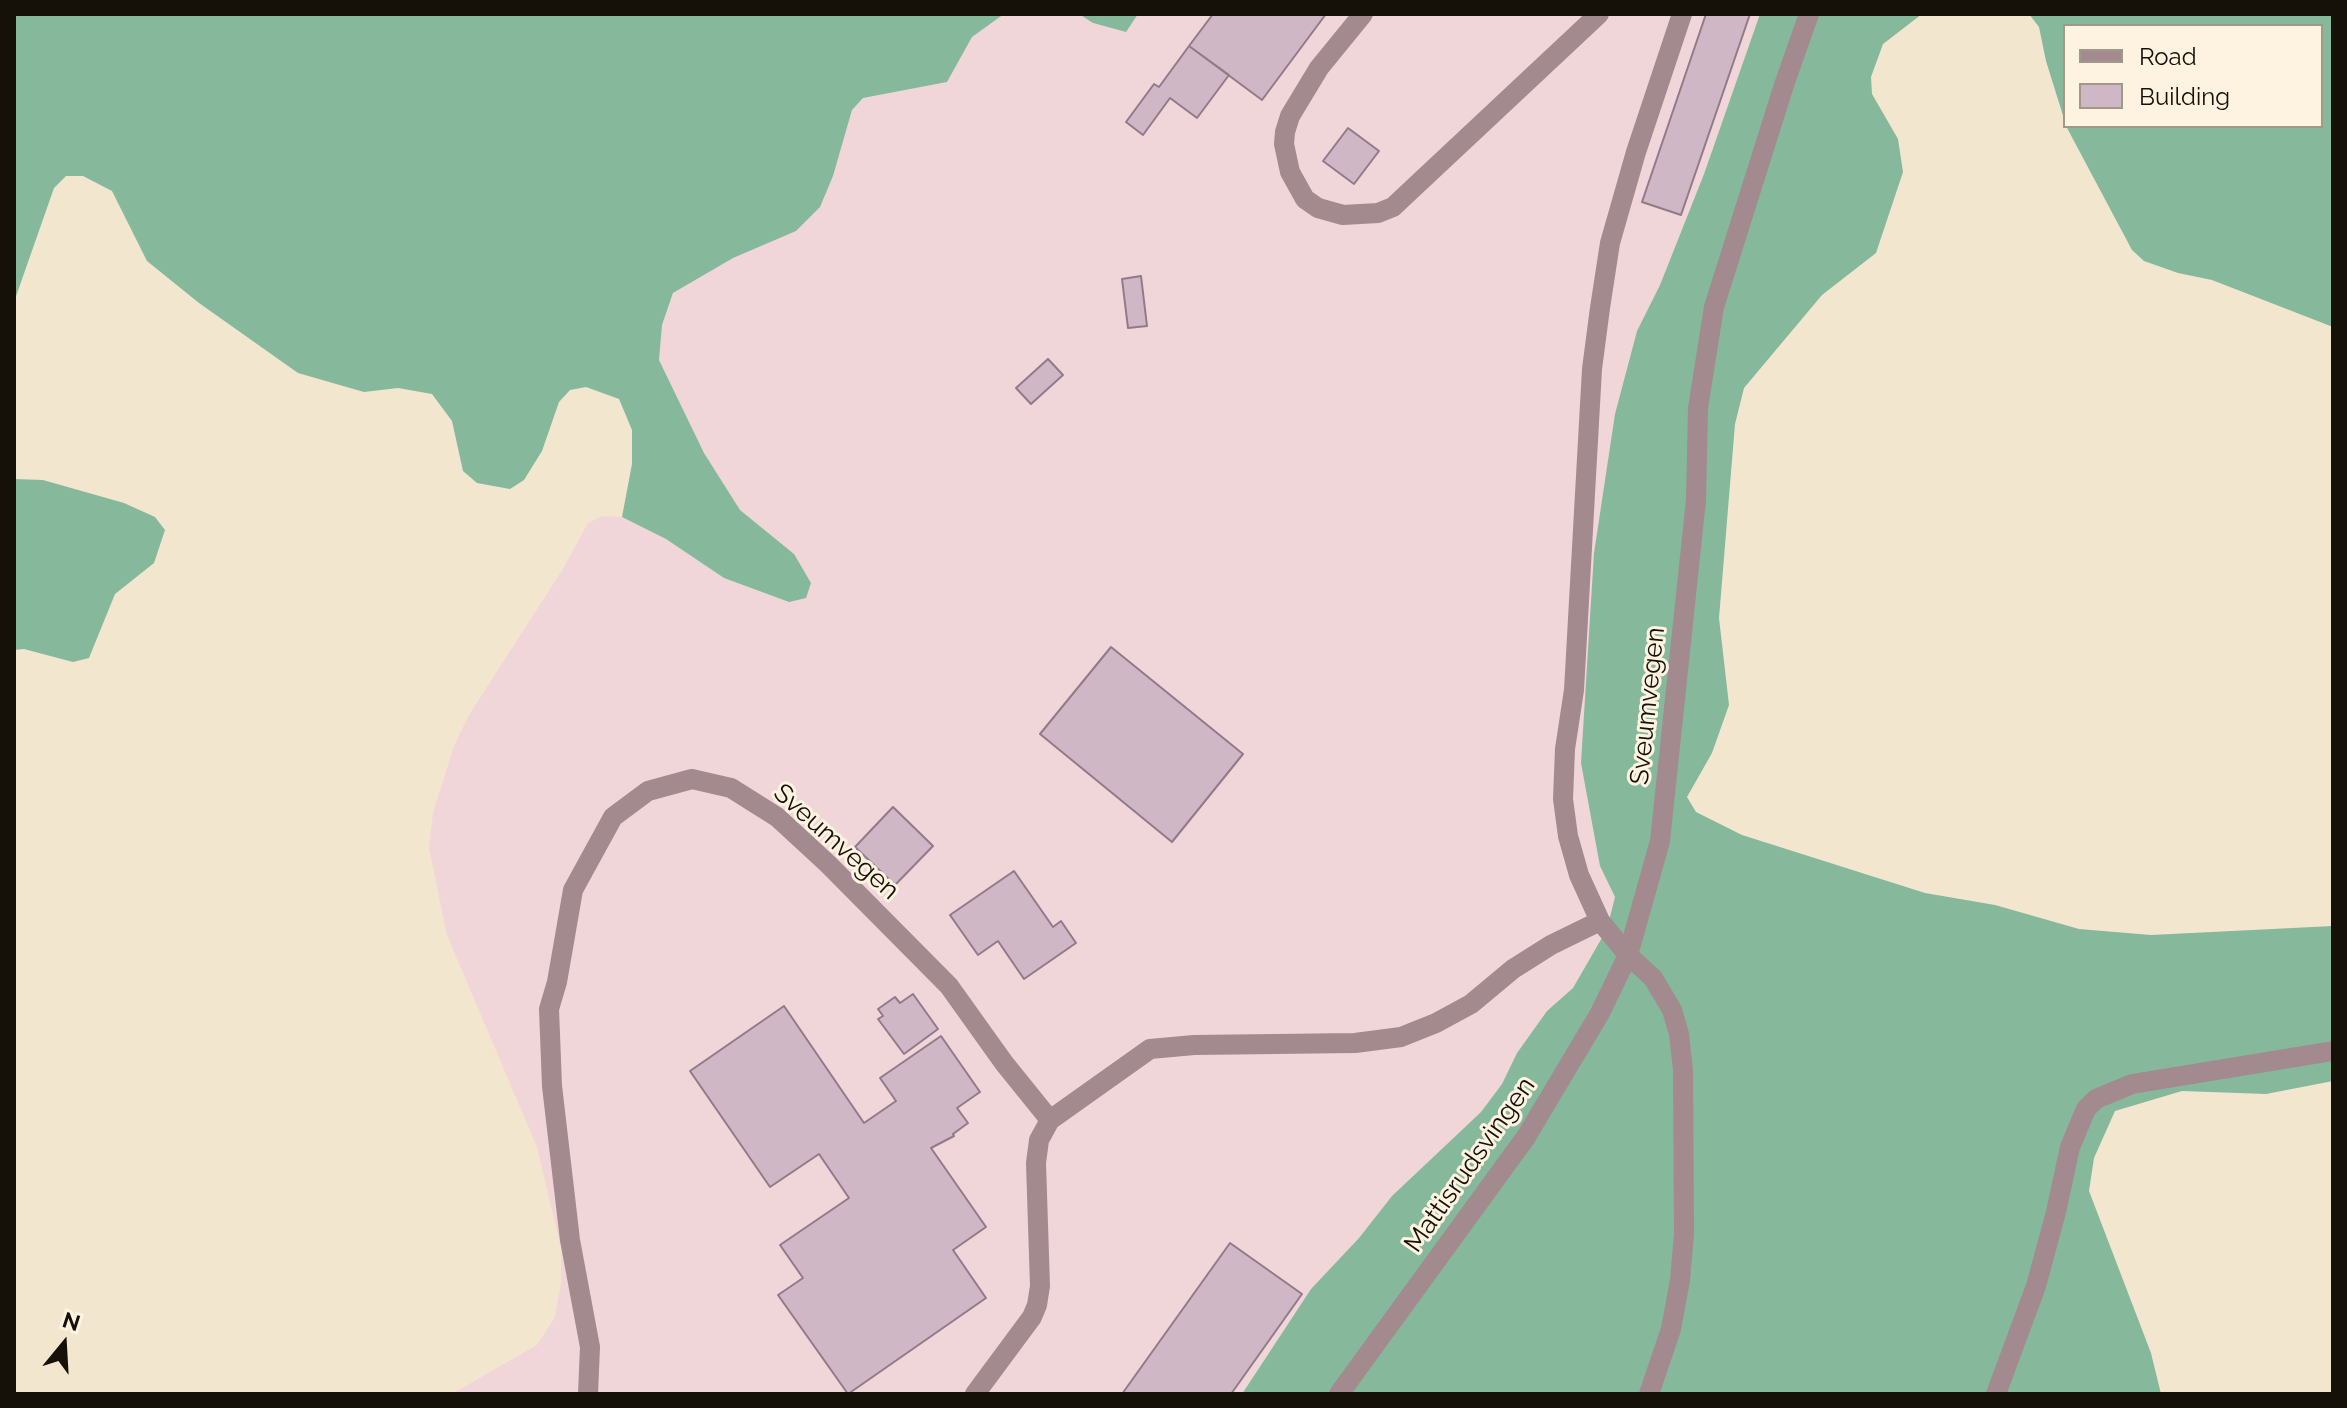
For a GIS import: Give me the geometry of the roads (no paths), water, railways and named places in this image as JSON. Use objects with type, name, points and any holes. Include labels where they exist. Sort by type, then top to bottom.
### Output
[{"type":"street","points":[[1363,14],[1319,68],[1290,116],[1285,132],[1284,144],[1290,172],[1305,199],[1318,208],[1343,215],[1378,213],[1393,207],[1599,14]]},
{"type":"street","points":[[1649,1394],[1660,1369],[1671,1329],[1684,1234],[1683,1070],[1679,1034],[1672,1010],[1653,978],[1628,955],[1600,921],[1579,875],[1568,836],[1563,799],[1565,749],[1574,690],[1592,369],[1610,243],[1636,152],[1682,14]]},
{"type":"street","name":"Sveumvegen","points":[[1628,955],[1660,841],[1696,500],[1698,408],[1714,307],[1809,14]]},
{"type":"street","name":"Sveumvegen","points":[[588,1394],[590,1347],[570,1240],[552,1086],[549,1009],[557,982],[573,890],[613,817],[648,791],[692,779],[731,788],[777,817],[949,986],[1004,1063],[1050,1120]]},
{"type":"street","points":[[975,1394],[1032,1317],[1037,1305],[1040,1286],[1036,1163],[1039,1140],[1050,1120],[1150,1049],[1194,1045],[1355,1043],[1401,1037],[1471,1004],[1513,969],[1551,945],[1600,921]]},
{"type":"street","name":"Mattisrudsvingen","points":[[1339,1394],[1526,1137],[1600,1013],[1628,955]]},
{"type":"street","points":[[1996,1394],[2036,1286],[2070,1147],[2086,1109],[2096,1099],[2132,1084],[2333,1051]]}]
